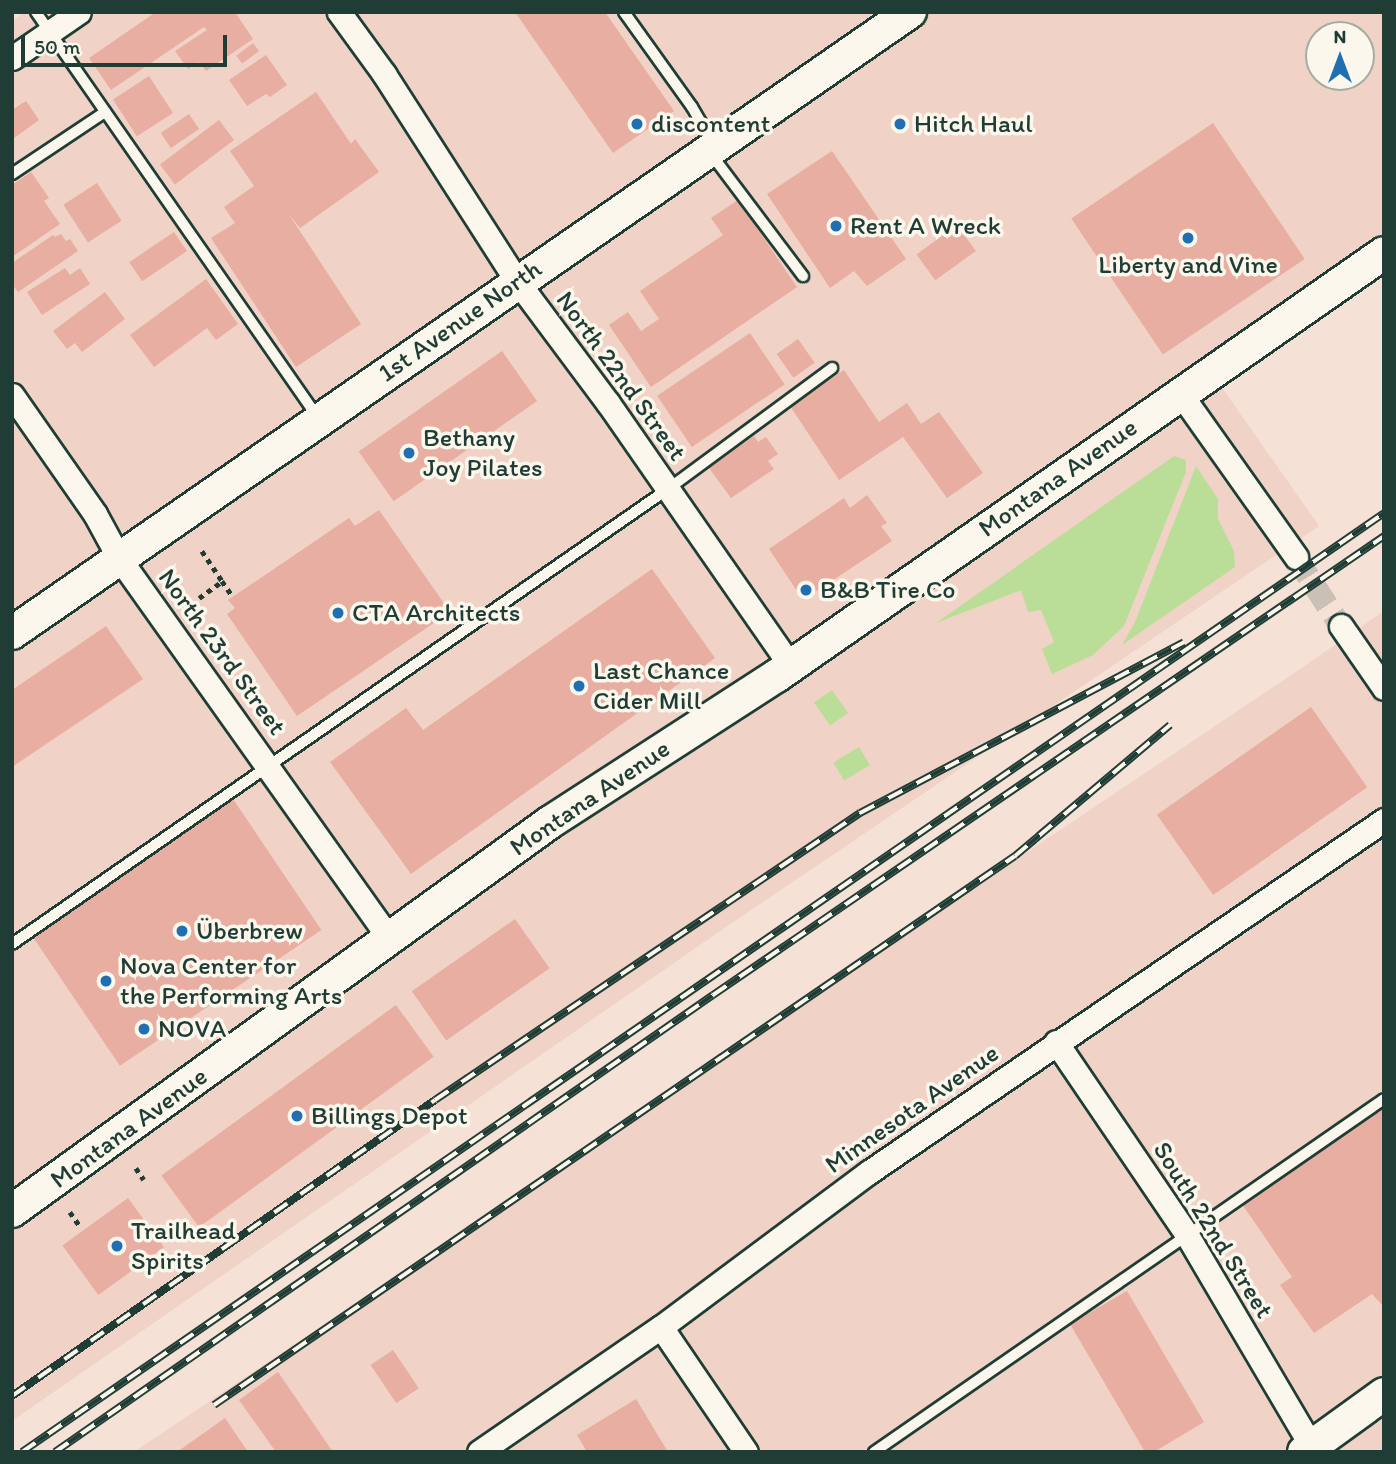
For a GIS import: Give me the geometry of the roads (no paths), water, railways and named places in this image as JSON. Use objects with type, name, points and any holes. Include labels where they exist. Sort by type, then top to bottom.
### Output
[{"type":"main road","name":"1st Avenue North","points":[[12,633],[517,281],[910,12]]},
{"type":"main road","name":"Montana Avenue","points":[[12,1211],[549,823],[790,666],[1384,253]]},
{"type":"main road","points":[[1310,1450],[1384,1394]]},
{"type":"street","points":[[12,58],[79,12]]},
{"type":"street","name":"North 22nd Street","points":[[339,12],[384,74],[517,281],[668,489],[790,666]]},
{"type":"street","points":[[1180,393],[1213,445],[1297,557]]},
{"type":"street","name":"North 23rd Street","points":[[12,395],[95,514],[119,558],[270,766],[390,939]]},
{"type":"street","points":[[1341,626],[1384,688]]},
{"type":"street","name":"Minnesota Avenue","points":[[479,1452],[660,1327],[869,1172],[1384,820]]},
{"type":"street","name":"South 22nd Street","points":[[1056,1042],[1187,1235],[1310,1450]]},
{"type":"street","points":[[660,1327],[746,1452]]},
{"type":"lane","points":[[36,12],[319,420]]},
{"type":"lane","points":[[624,12],[692,107],[713,149],[803,276]]},
{"type":"lane","points":[[12,174],[106,113]]},
{"type":"lane","points":[[12,944],[668,489],[832,369]]},
{"type":"lane","points":[[874,1452],[1384,1099]]},
{"type":"tunnel","points":[[1296,557],[1341,626]]},
{"type":"railway","points":[[22,1452],[1384,513]]},
{"type":"railway","points":[[55,1452],[713,995],[1384,536]]},
{"type":"railway","points":[[12,1396],[435,1100],[860,813],[1184,642]]},
{"type":"railway","points":[[214,1405],[1015,856],[1170,725]]},
{"type":"place","name":"discontent","points":[[637,124]]},
{"type":"place","name":"Hitch Haul","points":[[900,124]]},
{"type":"place","name":"Rent A Wreck","points":[[836,226]]},
{"type":"place","name":"Liberty and Vine","points":[[1188,238]]},
{"type":"place","name":"Bethany Joy Pilates","points":[[409,453]]},
{"type":"place","name":"B&B Tire Co","points":[[806,590]]},
{"type":"place","name":"CTA Architects","points":[[338,613]]},
{"type":"place","name":"Last Chance Cider Mill","points":[[579,686]]},
{"type":"place","name":"Überbrew","points":[[182,931]]},
{"type":"place","name":"Nova Center for the Performing Arts","points":[[106,981]]},
{"type":"place","name":"NOVA","points":[[144,1029]]},
{"type":"place","name":"Billings Depot","points":[[297,1116]]},
{"type":"place","name":"Trailhead Spirits","points":[[117,1246]]}]
